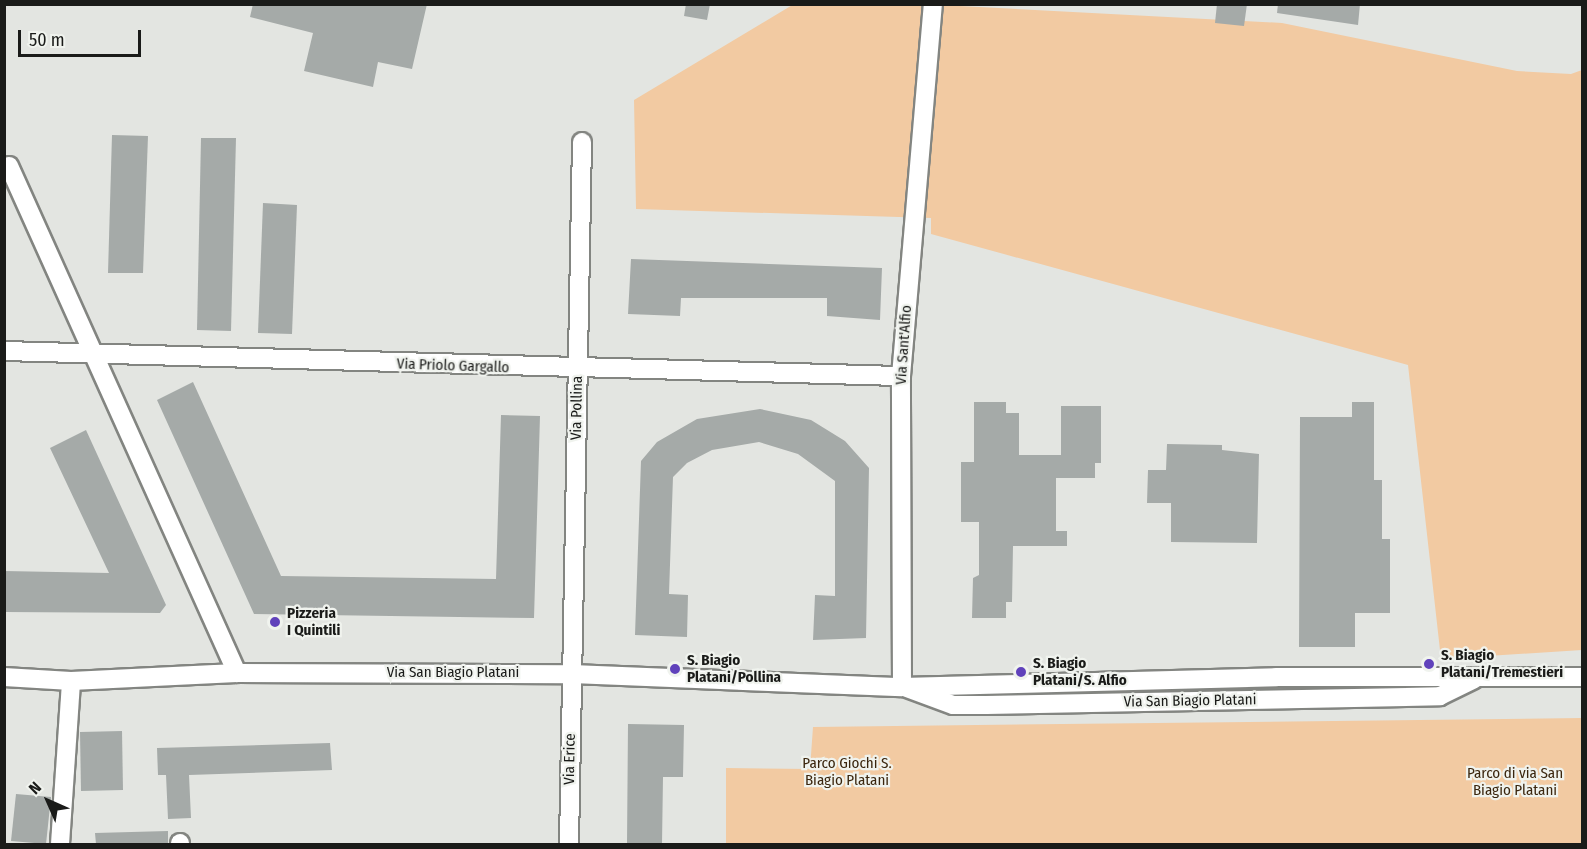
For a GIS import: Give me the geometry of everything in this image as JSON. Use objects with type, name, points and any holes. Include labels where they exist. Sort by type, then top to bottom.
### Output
[{"type":"street","name":"Via Sant'Alfio","points":[[902,687],[901,376],[933,4]]},
{"type":"street","name":"Via Pollina","points":[[572,674],[582,142]]},
{"type":"street","points":[[9,166],[97,356],[237,673]]},
{"type":"street","name":"Via Priolo Gargallo","points":[[4,351],[97,356],[577,370],[901,376]]},
{"type":"street","name":"Via San Biagio Platani","points":[[4,677],[71,681],[237,673],[572,674],[902,687],[966,682],[1582,677]]},
{"type":"street","name":"Via Erice","points":[[569,844],[572,674]]},
{"type":"street","name":"Via San Biagio Platani","points":[[902,687],[953,705],[968,705],[1440,696],[1477,678]]},
{"type":"street","points":[[60,844],[71,681]]},
{"type":"street","points":[[966,682],[968,705]]},
{"type":"green space","points":[[794,4],[921,4],[1282,23],[1517,71],[1571,74],[1582,70],[1582,650],[1441,659],[1408,365],[931,234],[931,218],[636,209],[634,100]]},
{"type":"green space","name":"Parco di via San Biagio Platani","points":[[1582,718],[1582,844],[726,844],[726,768],[810,769],[813,727]]},
{"type":"building","points":[[253,4],[427,4],[412,69],[378,62],[373,87],[304,71],[313,33],[250,17]]},
{"type":"building","points":[[686,4],[710,4],[707,20],[684,16]]},
{"type":"building","points":[[1217,4],[1247,4],[1244,26],[1215,23]]},
{"type":"building","points":[[1278,4],[1360,4],[1358,25],[1277,13]]},
{"type":"building","points":[[112,135],[148,136],[143,273],[108,273]]},
{"type":"building","points":[[201,138],[236,138],[231,331],[197,330]]},
{"type":"building","points":[[263,203],[297,205],[292,334],[258,333]]},
{"type":"building","points":[[631,259],[882,268],[880,320],[827,316],[827,298],[681,298],[680,316],[628,314]]},
{"type":"building","points":[[193,382],[281,576],[496,579],[501,415],[540,416],[534,618],[254,614],[157,400]]},
{"type":"building","points":[[974,402],[1006,402],[1006,413],[1019,413],[1019,455],[1061,455],[1061,406],[1101,406],[1101,463],[1095,463],[1095,478],[1056,478],[1056,531],[1067,531],[1067,546],[1013,546],[1012,602],[1006,602],[1006,618],[972,618],[973,578],[979,575],[979,522],[961,522],[961,462],[974,462]]},
{"type":"building","points":[[1352,402],[1374,402],[1374,480],[1382,480],[1382,539],[1390,539],[1390,613],[1355,613],[1355,647],[1299,647],[1300,417],[1352,417]]},
{"type":"building","points":[[760,409],[811,420],[845,441],[869,468],[866,638],[813,640],[815,595],[835,596],[835,481],[798,454],[759,442],[712,450],[687,463],[673,477],[669,594],[688,595],[687,637],[635,635],[641,461],[657,442],[697,419]]},
{"type":"building","points":[[86,430],[166,605],[160,613],[4,612],[4,571],[109,573],[50,448]]},
{"type":"building","points":[[1167,444],[1222,445],[1222,450],[1259,454],[1257,543],[1171,542],[1171,503],[1147,503],[1148,470],[1166,470]]},
{"type":"building","points":[[628,724],[684,725],[683,777],[663,777],[662,844],[627,844]]},
{"type":"building","points":[[122,731],[123,790],[81,791],[80,732]]},
{"type":"building","points":[[330,743],[332,770],[189,775],[191,818],[168,819],[166,775],[158,775],[157,748]]},
{"type":"building","points":[[16,794],[51,797],[46,844],[11,841]]},
{"type":"building","points":[[168,831],[168,844],[96,844],[95,833]]},
{"type":"place","name":"Pizzeria I Quintili","points":[[275,622]]},
{"type":"place","name":"S. Biagio Platani/Tremestieri","points":[[1429,664]]},
{"type":"place","name":"S. Biagio Platani/Pollina","points":[[675,669]]},
{"type":"place","name":"S. Biagio Platani/S. Alfio","points":[[1021,672]]},
{"type":"park label","name":"Parco Giochi S. Biagio Platani","points":[[847,772]]}]
